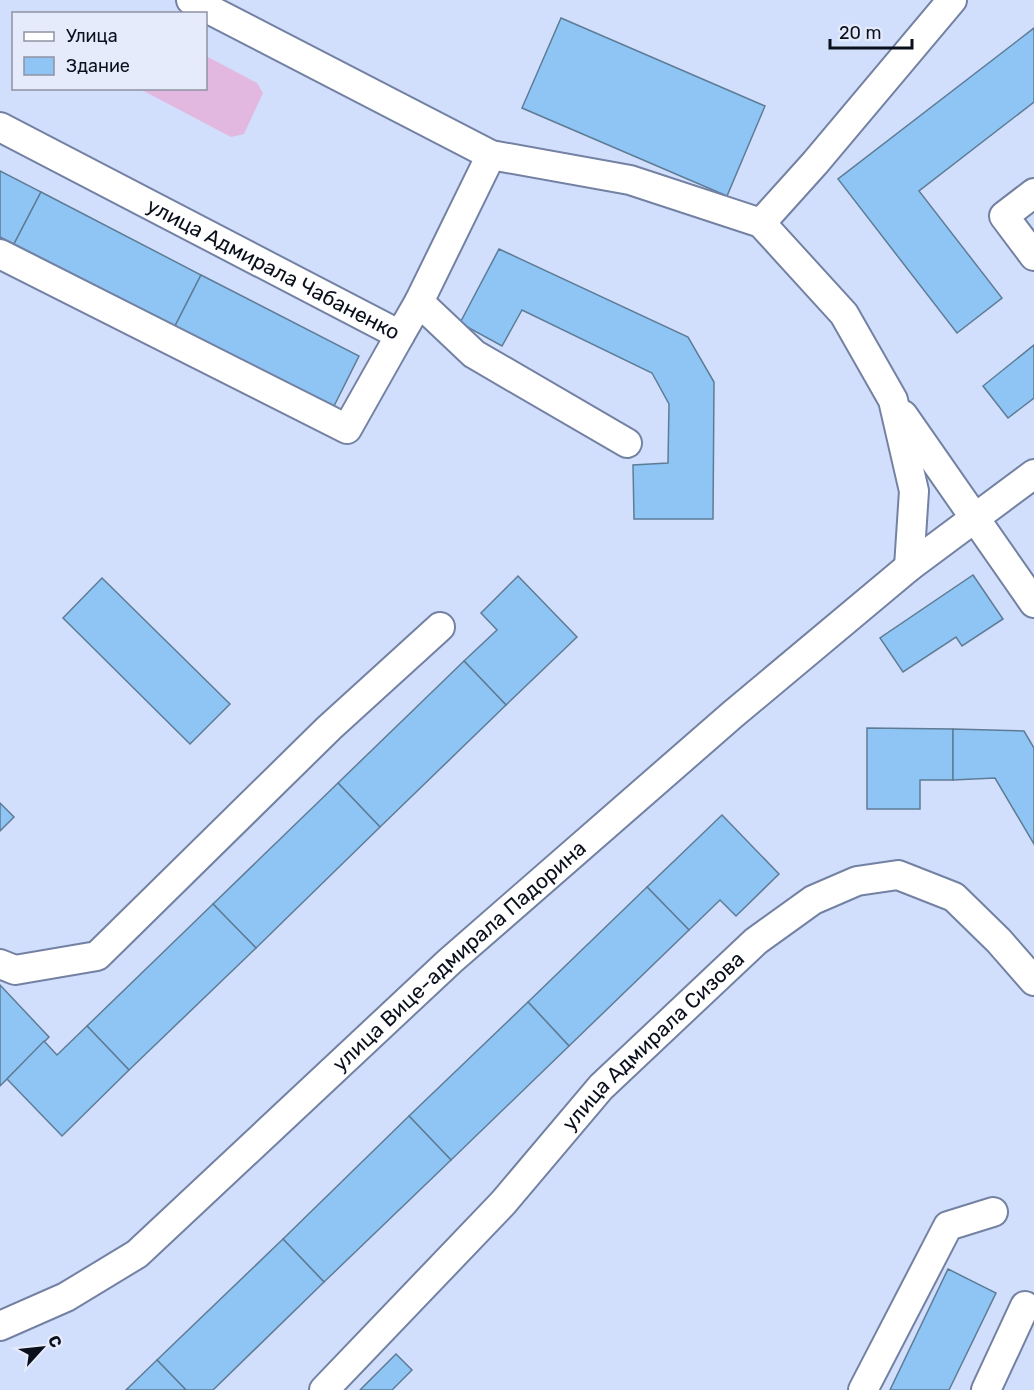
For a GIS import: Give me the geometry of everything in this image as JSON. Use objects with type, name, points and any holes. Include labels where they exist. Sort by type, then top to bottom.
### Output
[{"type":"street","points":[[191,0],[491,155],[630,180],[761,223],[844,314],[893,400],[1034,603]]},
{"type":"street","points":[[761,223],[815,163],[952,0]]},
{"type":"street","name":"улица Адмирала Чабаненко","points":[[0,127],[400,335],[419,302],[491,155]]},
{"type":"street","points":[[1034,193],[1004,216],[1034,256]]},
{"type":"street","points":[[0,254],[347,429],[400,335]]},
{"type":"street","points":[[419,302],[474,354],[627,443]]},
{"type":"street","points":[[893,400],[914,491],[909,567]]},
{"type":"street","name":"улица Вице-адмирала Падорина","points":[[0,1326],[66,1297],[137,1254],[450,961],[723,722],[909,567],[1034,474]]},
{"type":"street","points":[[0,964],[15,970],[97,956],[329,728],[440,627]]},
{"type":"street","name":"улица Адмирала Сизова","points":[[324,1390],[503,1203],[601,1087],[756,941],[813,900],[858,881],[898,875],[954,897],[999,941],[1034,981]]},
{"type":"street","points":[[863,1390],[948,1226],[993,1212]]},
{"type":"street","points":[[986,1390],[1025,1306]]},
{"type":"shaded area","points":[[207,57],[257,83],[263,93],[244,134],[231,137],[142,90],[207,90]]},
{"type":"building","points":[[561,18],[765,106],[727,196],[522,108]]},
{"type":"building","points":[[1034,28],[1034,102],[919,191],[1002,298],[957,333],[838,179]]},
{"type":"building","points":[[0,171],[41,192],[14,244],[0,237]]},
{"type":"building","points":[[41,192],[201,275],[175,326],[14,244]]},
{"type":"building","points":[[499,249],[688,337],[714,382],[713,519],[634,519],[633,465],[668,463],[669,404],[652,373],[522,310],[502,346],[460,323]]},
{"type":"building","points":[[201,275],[359,356],[333,408],[175,326]]},
{"type":"building","points":[[1034,345],[1034,398],[1008,418],[983,386]]},
{"type":"building","points":[[973,575],[1003,619],[962,646],[956,637],[903,672],[880,638]]},
{"type":"building","points":[[518,576],[577,637],[506,705],[464,661],[497,630],[481,613]]},
{"type":"building","points":[[102,578],[230,704],[190,744],[63,618]]},
{"type":"building","points":[[464,661],[506,705],[380,827],[338,783]]},
{"type":"building","points":[[867,728],[953,729],[953,780],[920,780],[920,809],[867,809]]},
{"type":"building","points":[[953,729],[1024,731],[1034,748],[1034,844],[995,778],[953,780]]},
{"type":"building","points":[[338,783],[380,827],[256,948],[213,904]]},
{"type":"building","points":[[0,803],[14,817],[0,831]]},
{"type":"building","points":[[722,815],[779,874],[736,916],[720,900],[689,930],[647,887]]},
{"type":"building","points":[[647,887],[689,930],[569,1046],[528,1002]]},
{"type":"building","points":[[213,904],[256,948],[129,1070],[87,1026]]},
{"type":"building","points":[[0,985],[49,1037],[0,1086]]},
{"type":"building","points":[[528,1002],[569,1046],[451,1160],[409,1116]]},
{"type":"building","points":[[87,1026],[129,1070],[62,1136],[7,1079],[44,1041],[57,1055]]},
{"type":"building","points":[[409,1116],[451,1160],[324,1282],[283,1239]]},
{"type":"building","points":[[283,1239],[324,1282],[213,1390],[186,1390],[157,1360]]},
{"type":"building","points":[[948,1269],[996,1293],[949,1390],[890,1390]]},
{"type":"building","points":[[396,1354],[412,1370],[392,1390],[360,1390]]},
{"type":"building","points":[[157,1360],[186,1390],[126,1390]]}]
